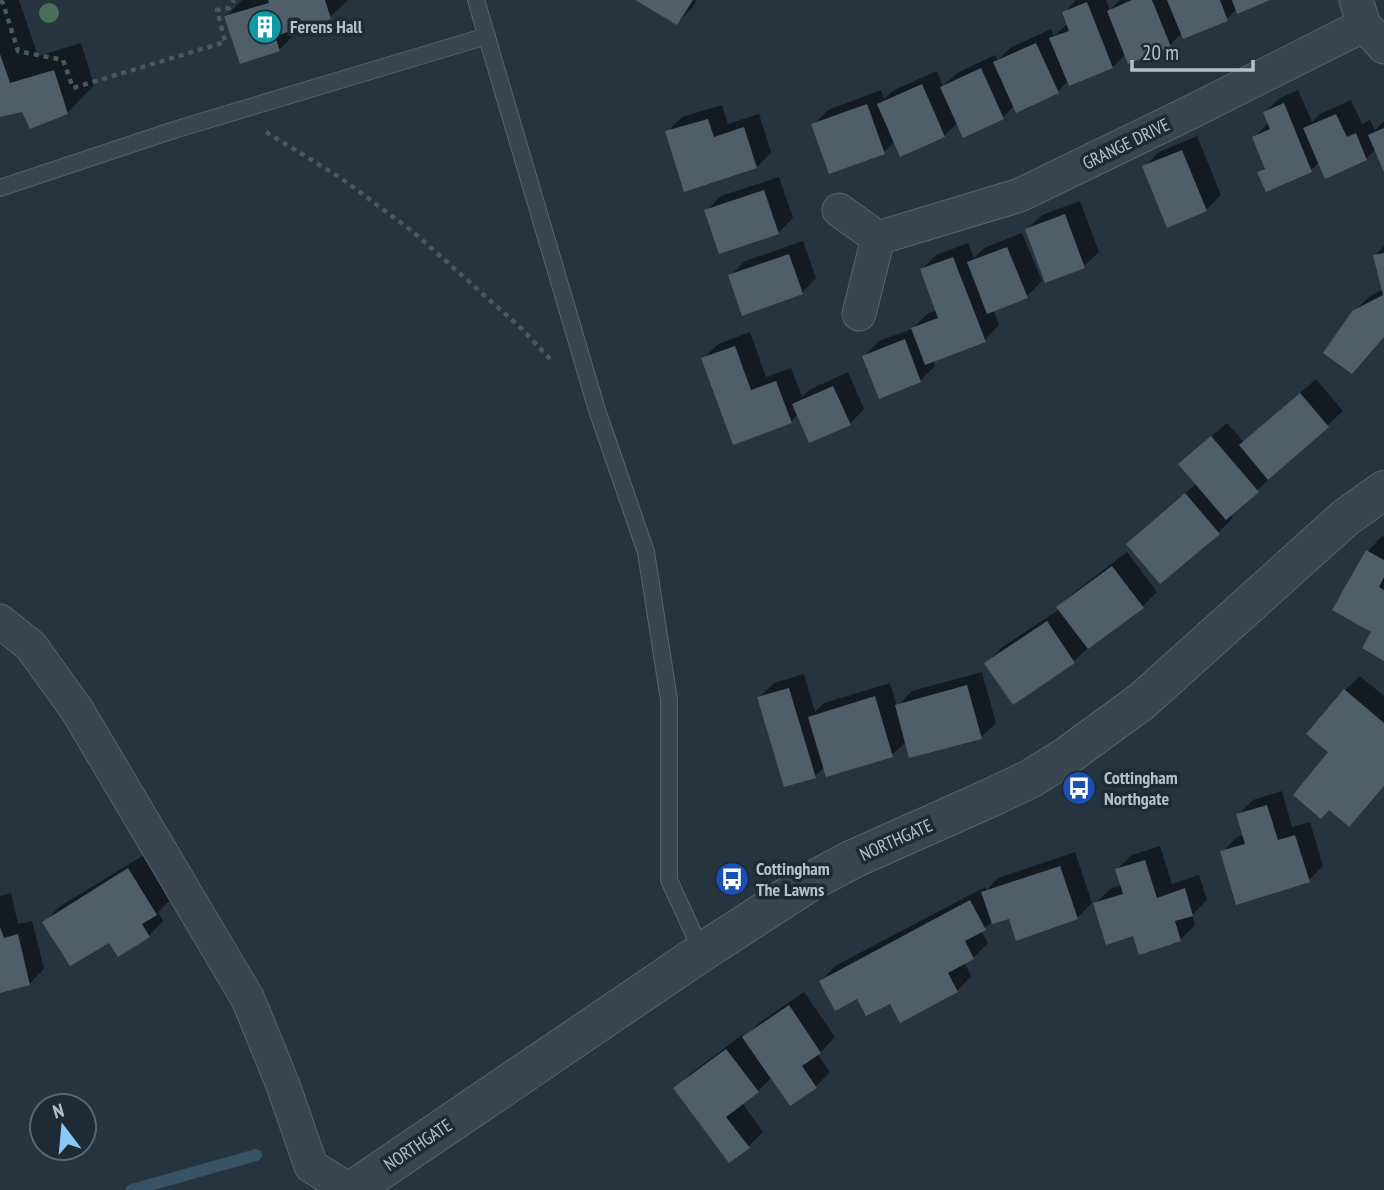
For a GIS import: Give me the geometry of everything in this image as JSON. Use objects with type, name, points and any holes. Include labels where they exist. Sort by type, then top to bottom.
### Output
[{"type":"street","name":"GRANGE DRIVE","points":[[878,238],[1020,195],[1368,24]]},
{"type":"street","points":[[839,210],[878,238],[859,314]]},
{"type":"street","name":"NORTHGATE","points":[[350,1190],[810,882],[853,859],[1030,779],[1067,756],[1142,701],[1345,518],[1384,489]]},
{"type":"street","points":[[0,621],[30,646],[77,710],[248,999],[283,1085],[311,1166],[350,1190]]},
{"type":"lane","points":[[477,0],[597,410],[646,552],[668,700],[670,880],[702,952]]},
{"type":"lane","points":[[0,188],[174,130],[487,36]]},
{"type":"path","points":[[0,1],[3,3],[18,51],[63,60],[73,88],[225,42],[217,10],[229,8],[234,0]]},
{"type":"path","points":[[232,112],[341,178],[412,232],[521,328],[555,364]]},
{"type":"building","name":"Ferens Hall","points":[[268,0],[325,0],[331,19],[275,36],[280,51],[240,64],[224,16],[269,3]]},
{"type":"building","points":[[635,0],[693,0],[677,25]]},
{"type":"building","points":[[1132,0],[1152,0],[1171,47],[1128,64],[1107,11]]},
{"type":"building","points":[[1167,0],[1220,0],[1228,21],[1183,39]]},
{"type":"building","points":[[1232,0],[1270,0],[1237,14]]},
{"type":"building","points":[[1087,2],[1113,68],[1069,86],[1049,38],[1069,31],[1062,12]]},
{"type":"building","points":[[1036,43],[1059,93],[1016,113],[993,62]]},
{"type":"building","points":[[0,54],[10,83],[54,70],[68,114],[30,129],[22,112],[0,117]]},
{"type":"building","points":[[981,68],[1004,119],[963,138],[940,87]]},
{"type":"building","points":[[922,84],[945,137],[900,157],[877,104]]},
{"type":"building","points":[[1284,103],[1312,172],[1266,192],[1257,172],[1265,169],[1252,137],[1270,129],[1263,112]]},
{"type":"building","points":[[867,104],[885,154],[829,174],[811,124]]},
{"type":"building","points":[[1336,114],[1347,137],[1356,133],[1367,160],[1325,179],[1303,128]]},
{"type":"building","points":[[708,119],[714,137],[744,127],[757,168],[684,192],[665,131]]},
{"type":"building","points":[[1384,128],[1384,172],[1368,135]]},
{"type":"building","points":[[1182,150],[1207,211],[1167,228],[1142,166]]},
{"type":"building","points":[[764,190],[779,234],[719,254],[704,210]]},
{"type":"building","points":[[1065,214],[1085,268],[1045,283],[1025,229]]},
{"type":"building","points":[[1007,247],[1028,298],[987,314],[967,262]]},
{"type":"building","points":[[1384,253],[1384,337],[1352,374],[1323,353],[1352,311],[1383,295],[1373,255]]},
{"type":"building","points":[[789,254],[803,294],[742,316],[728,275]]},
{"type":"building","points":[[953,257],[986,342],[925,365],[911,328],[938,318],[920,269]]},
{"type":"building","points":[[905,339],[921,382],[879,399],[862,356]]},
{"type":"building","points":[[735,346],[751,390],[776,381],[792,423],[733,445],[701,358]]},
{"type":"building","points":[[833,386],[851,425],[809,443],[792,404]]},
{"type":"building","points":[[1300,393],[1329,427],[1268,480],[1239,445]]},
{"type":"building","points":[[1211,436],[1259,492],[1226,520],[1178,464]]},
{"type":"building","points":[[1185,493],[1220,534],[1160,584],[1126,544]]},
{"type":"building","points":[[1366,550],[1384,560],[1384,577],[1379,587],[1384,590],[1384,661],[1362,648],[1371,632],[1332,610]]},
{"type":"building","points":[[1112,566],[1144,608],[1088,649],[1056,607]]},
{"type":"building","points":[[1047,621],[1075,663],[1013,705],[984,663]]},
{"type":"building","points":[[967,685],[982,739],[909,758],[895,705]]},
{"type":"building","points":[[789,688],[816,778],[784,787],[757,697]]},
{"type":"building","points":[[1344,689],[1384,723],[1384,786],[1349,827],[1329,810],[1321,819],[1293,795],[1328,752],[1306,734]]},
{"type":"building","points":[[875,696],[893,757],[826,777],[808,717]]},
{"type":"building","points":[[1267,805],[1278,840],[1295,835],[1310,882],[1236,905],[1220,851],[1245,844],[1236,814]]},
{"type":"building","points":[[1145,860],[1157,898],[1185,888],[1193,916],[1175,921],[1181,941],[1139,955],[1133,936],[1106,945],[1093,903],[1123,894],[1115,869]]},
{"type":"building","points":[[1060,866],[1078,919],[1016,941],[1009,919],[992,924],[981,892]]},
{"type":"building","points":[[128,868],[157,915],[142,924],[150,937],[118,957],[109,943],[70,966],[42,922]]},
{"type":"building","points":[[970,900],[986,930],[965,941],[974,959],[948,973],[958,992],[900,1023],[890,1004],[866,1016],[857,999],[835,1011],[819,981]]},
{"type":"building","points":[[0,927],[4,938],[18,934],[30,985],[0,993]]},
{"type":"building","points":[[789,1005],[821,1053],[802,1066],[817,1088],[790,1106],[742,1037]]},
{"type":"building","points":[[726,1049],[759,1092],[726,1117],[750,1148],[729,1163],[673,1088]]},
{"type":"waterway","points":[[132,1190],[256,1155]]},
{"type":"place","name":"Ferens Hall","points":[[265,27]]},
{"type":"place","name":"Cottingham Northgate","points":[[1079,788]]},
{"type":"place","name":"Cottingham The Lawns","points":[[732,879]]}]
